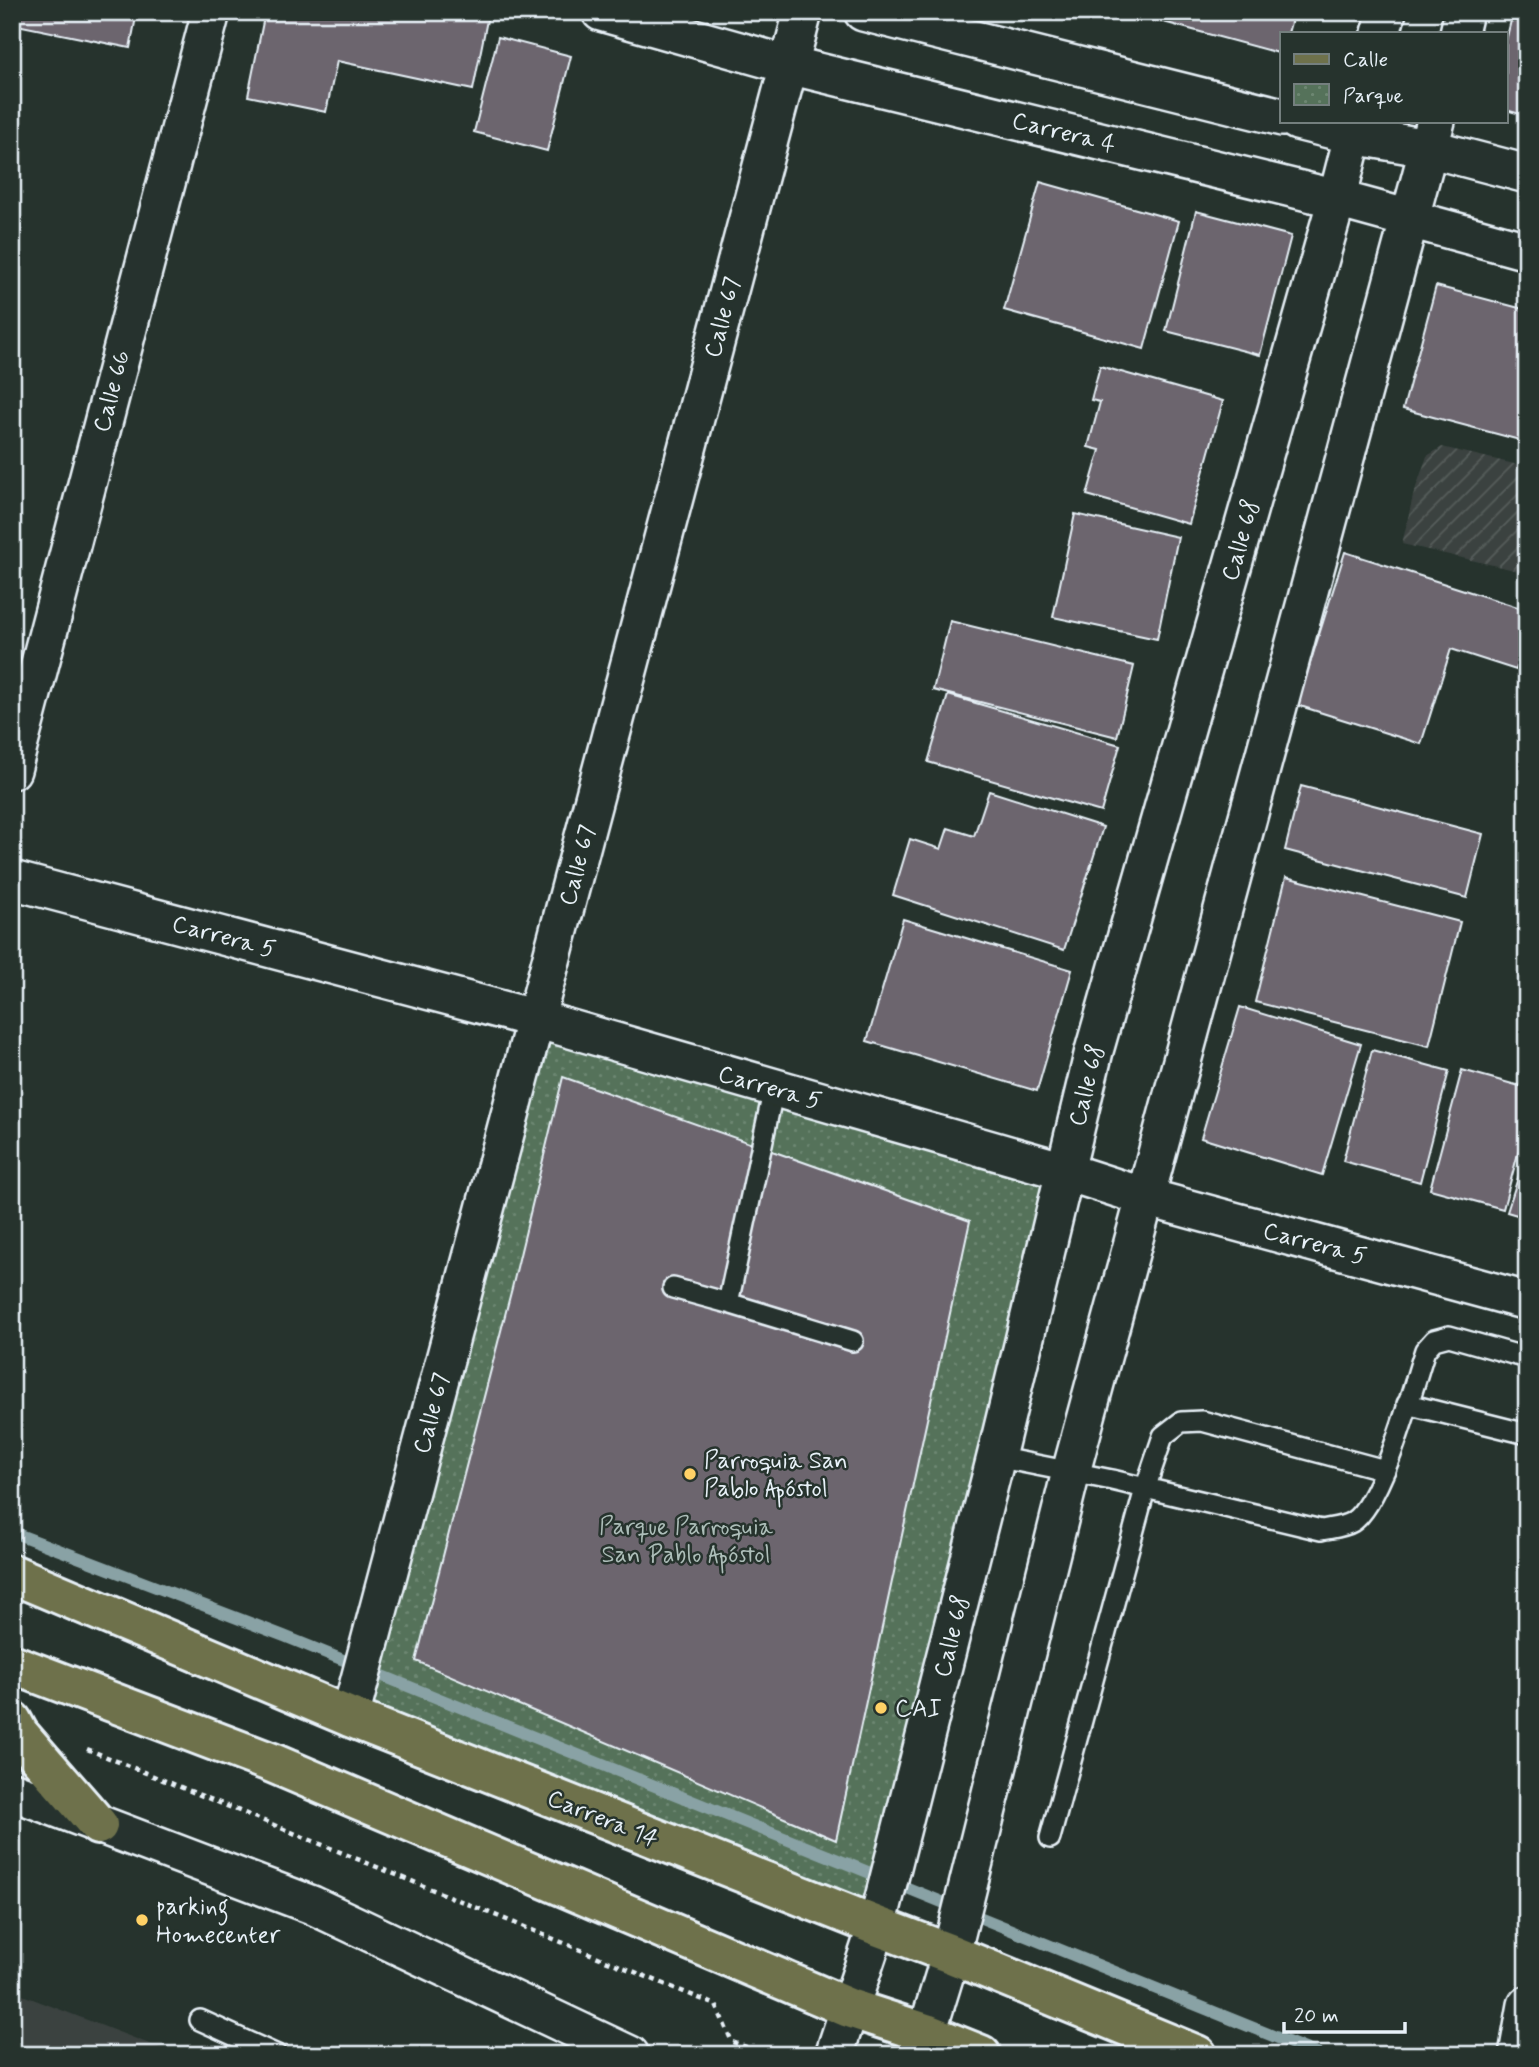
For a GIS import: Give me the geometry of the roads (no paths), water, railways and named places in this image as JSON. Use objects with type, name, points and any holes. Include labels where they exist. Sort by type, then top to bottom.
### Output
[{"type":"main road","name":"Carrera 14","points":[[12,1574],[354,1700],[877,1926],[1197,2055]]},
{"type":"main road","points":[[12,1664],[270,1762],[849,2008],[923,2044],[981,2055]]},
{"type":"main road","points":[[12,1721],[19,1734],[98,1825]]},
{"type":"street","name":"Calle 66","points":[[12,770],[211,12]]},
{"type":"street","name":"Carrera 4","points":[[601,12],[789,65],[1336,199],[1527,251]]},
{"type":"street","name":"Calle 67","points":[[354,1700],[803,12]]},
{"type":"street","points":[[863,12],[1280,116]]},
{"type":"street","points":[[1381,32],[1387,12]]},
{"type":"street","points":[[1459,32],[1464,12]]},
{"type":"street","points":[[1305,122],[1432,135],[1527,174]]},
{"type":"street","name":"Calle 68","points":[[834,2055],[877,1926],[996,1457],[1094,1051],[1355,128]]},
{"type":"street","points":[[923,2044],[951,1954],[1071,1472],[1432,135]]},
{"type":"street","name":"Carrera 5","points":[[12,880],[536,1019],[1064,1171],[1145,1197],[1527,1301]]},
{"type":"street","points":[[12,1791],[312,1905],[630,2055]]},
{"type":"street","points":[[1518,2055],[1527,2005]]},
{"type":"lane","points":[[728,1303],[774,1088]]},
{"type":"lane","points":[[673,1288],[853,1340]]},
{"type":"lane","points":[[996,1457],[1112,1480],[1321,1530],[1352,1522],[1368,1504],[1385,1470],[1424,1350],[1434,1340],[1449,1336],[1527,1358]]},
{"type":"lane","points":[[1407,1404],[1527,1434]]},
{"type":"lane","points":[[1050,1838],[1144,1489],[1163,1436],[1181,1422],[1202,1421],[1385,1470]]},
{"type":"lane","points":[[200,2020],[277,2055]]},
{"type":"waterway","points":[[12,1532],[284,1636],[1320,2055]]},
{"type":"place","name":"Parroquia San Pablo Apóstol","points":[[690,1474]]},
{"type":"place","name":"CAI","points":[[881,1708]]},
{"type":"place","name":"parking Homecenter","points":[[142,1920]]},
{"type":"park label","name":"Parque Parroquia San Pablo Apóstol","points":[[686,1540]]}]
